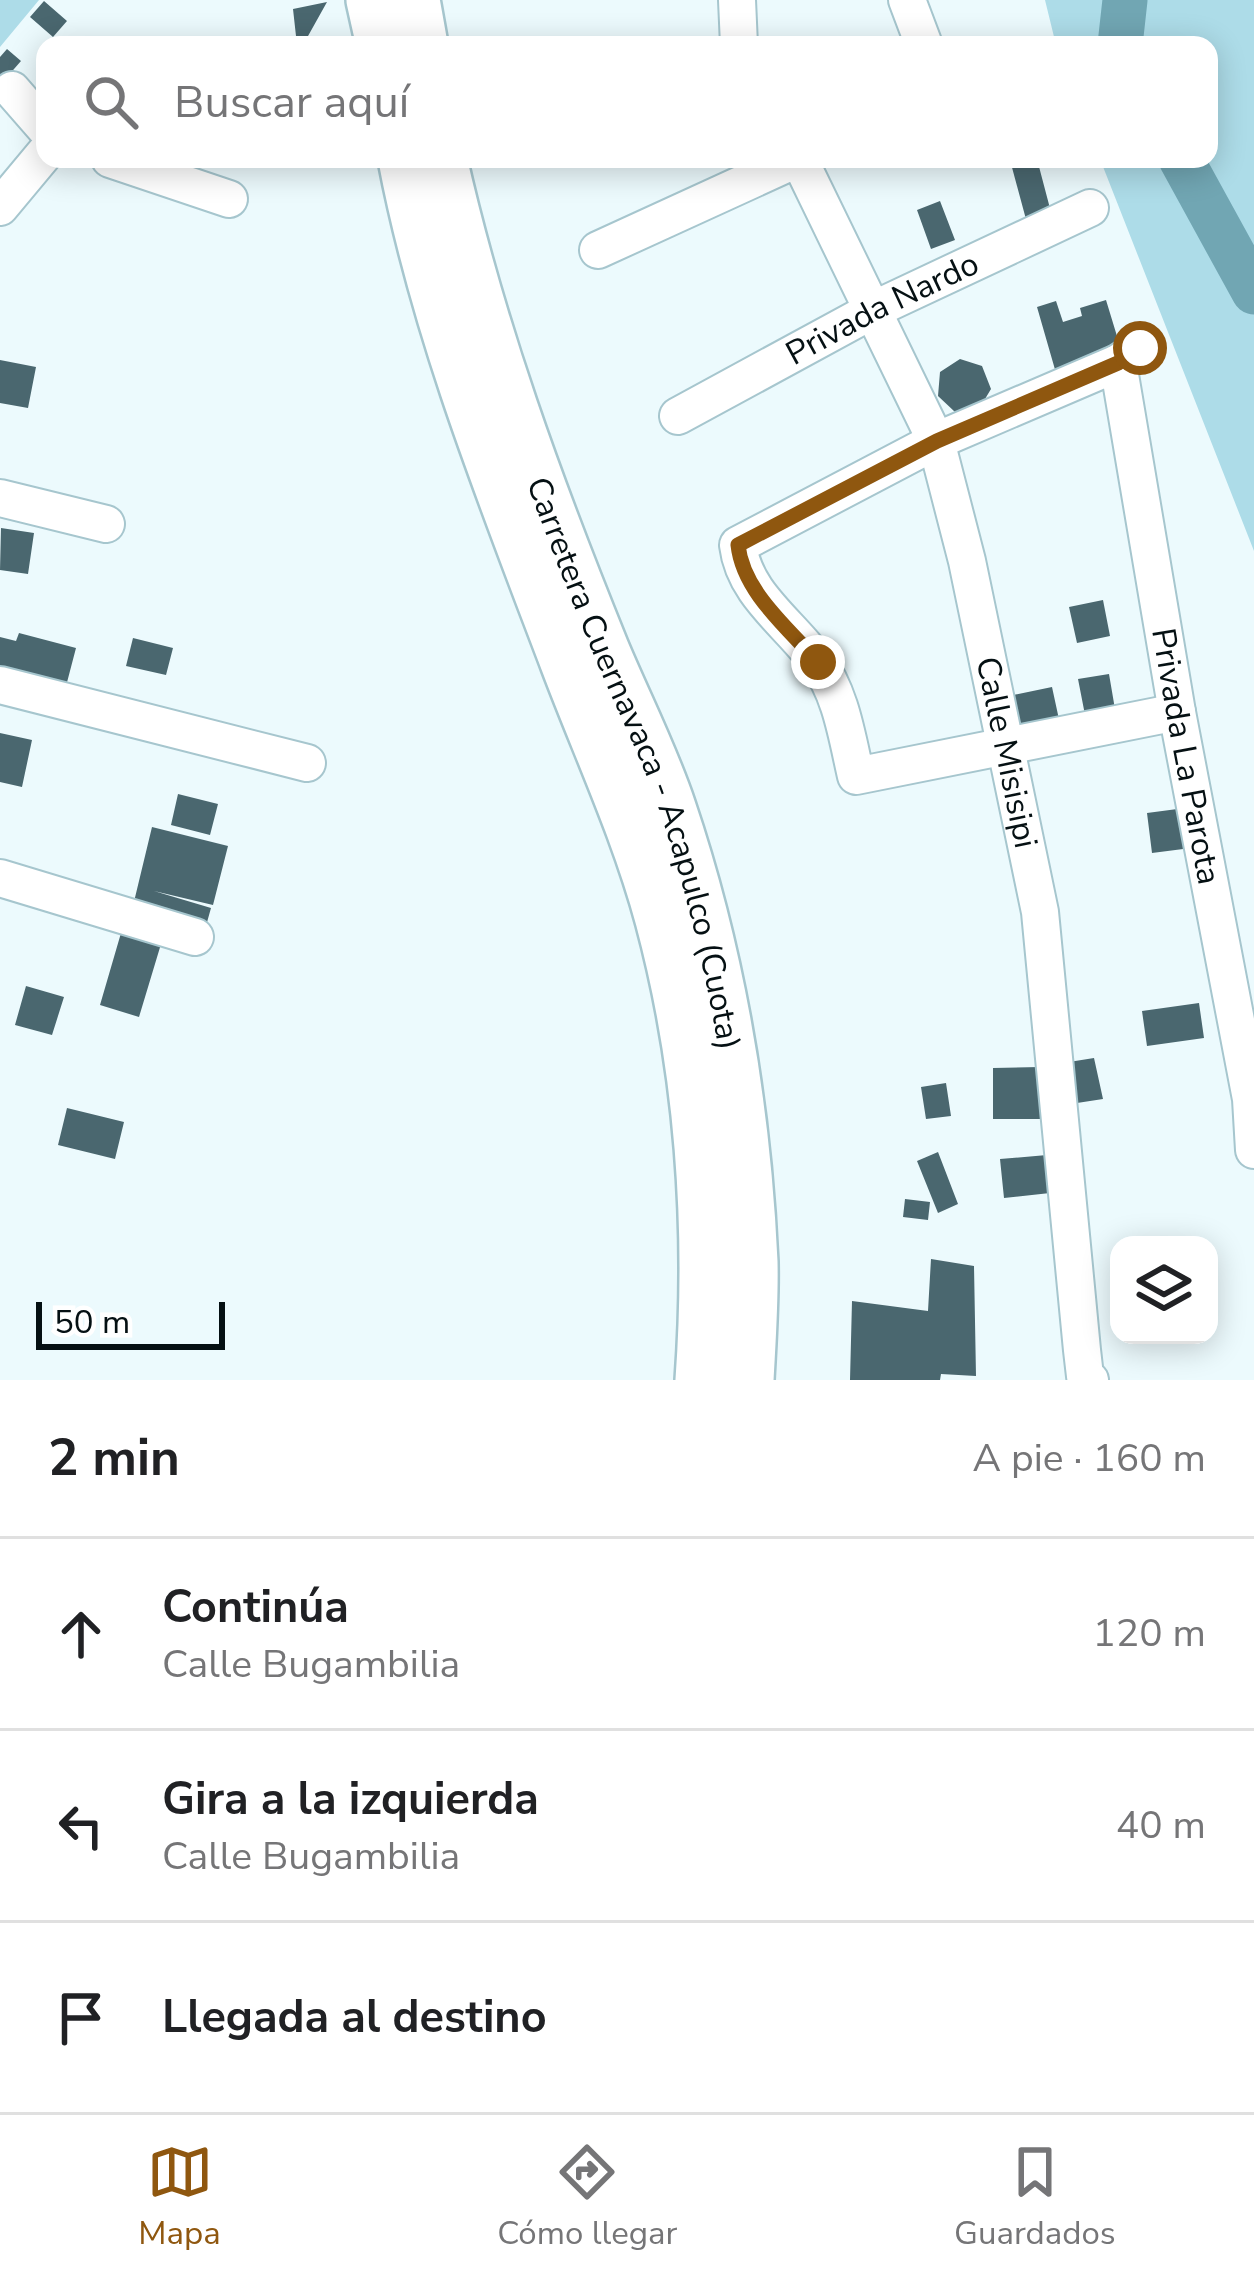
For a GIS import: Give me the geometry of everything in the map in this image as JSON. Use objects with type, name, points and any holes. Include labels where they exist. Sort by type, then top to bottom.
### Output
[{"type":"highway","points":[[372,0],[380,36]]},
{"type":"highway","points":[[414,0],[420,36]]},
{"type":"highway","name":"Carretera Cuernavaca - Acapulco (Cuota)","points":[[406,168],[431,279],[463,374],[661,919],[701,1139],[705,1259],[701,1380]]},
{"type":"highway","name":"Carretera Cuernavaca - Acapulco (Cuota)","points":[[443,168],[499,377],[669,805],[699,907],[724,1022],[742,1143],[752,1265],[748,1380]]},
{"type":"street","points":[[737,0],[739,36]]},
{"type":"street","points":[[907,0],[921,36]]},
{"type":"street","points":[[12,90],[36,118]]},
{"type":"street","points":[[0,207],[36,164]]},
{"type":"street","points":[[137,168],[230,199]]},
{"type":"street","points":[[598,250],[778,168]]},
{"type":"street","name":"Calle Misisipi","points":[[803,168],[937,441],[967,561],[1040,912],[1082,1350],[1085,1376],[1090,1380]]},
{"type":"street","name":"Privada Nardo","points":[[678,416],[875,309],[1090,208]]},
{"type":"street","name":"Privada La Parota","points":[[937,441],[1129,356],[1177,712],[1251,1099],[1254,1150]]},
{"type":"street","points":[[937,441],[738,545],[740,567],[818,662],[841,710],[856,776],[1177,712]]},
{"type":"street","points":[[0,498],[106,524]]},
{"type":"street","points":[[0,685],[307,763]]},
{"type":"street","points":[[0,878],[195,937]]},
{"type":"shaded area","points":[[0,0],[39,0],[0,47]]},
{"type":"shaded area","points":[[1045,0],[1254,0],[1254,551],[1104,168],[1218,168],[1218,36],[1054,36]]},
{"type":"building","points":[[44,1],[67,21],[52,36],[30,17]]},
{"type":"building","points":[[327,2],[308,36],[296,36],[293,9]]},
{"type":"building","points":[[7,49],[21,61],[0,85],[0,57]]},
{"type":"building","points":[[1012,168],[1039,168],[1052,216],[1027,223]]},
{"type":"building","points":[[940,201],[955,240],[931,249],[917,210]]},
{"type":"building","points":[[1106,300],[1120,346],[1056,373],[1037,307],[1056,301],[1063,322],[1082,316],[1080,308]]},
{"type":"building","points":[[960,359],[982,366],[991,389],[979,409],[955,412],[938,396],[940,372]]},
{"type":"building","points":[[0,360],[36,367],[28,408],[0,403]]},
{"type":"building","points":[[1,528],[34,533],[28,574],[0,570]]},
{"type":"building","points":[[1103,600],[1110,636],[1077,643],[1069,607]]},
{"type":"building","points":[[19,633],[76,648],[65,690],[0,672],[0,637],[16,641]]},
{"type":"building","points":[[133,638],[173,648],[166,675],[126,666]]},
{"type":"building","points":[[1109,674],[1116,715],[1086,720],[1078,679]]},
{"type":"building","points":[[1052,687],[1060,724],[1011,734],[1004,697]]},
{"type":"building","points":[[0,733],[32,740],[22,787],[0,782]]},
{"type":"building","points":[[178,794],[218,804],[210,835],[171,825]]},
{"type":"building","points":[[1185,808],[1191,848],[1152,853],[1147,813]]},
{"type":"building","points":[[152,827],[228,846],[213,905],[154,891],[211,908],[204,933],[132,910]]},
{"type":"building","points":[[121,933],[161,944],[139,1017],[100,1005]]},
{"type":"building","points":[[26,986],[64,997],[52,1035],[15,1025]]},
{"type":"building","points":[[1199,1003],[1204,1038],[1147,1046],[1142,1011]]},
{"type":"building","points":[[1094,1058],[1103,1099],[1077,1103],[1069,1062]]},
{"type":"building","points":[[1040,1067],[1044,1119],[993,1119],[993,1068]]},
{"type":"building","points":[[946,1083],[951,1116],[926,1119],[921,1087]]},
{"type":"building","points":[[67,1108],[124,1122],[115,1159],[58,1145]]},
{"type":"building","points":[[938,1152],[958,1204],[938,1213],[917,1161]]},
{"type":"building","points":[[1047,1155],[1050,1193],[1004,1198],[1000,1159]]},
{"type":"building","points":[[905,1199],[930,1202],[928,1220],[903,1217]]},
{"type":"building","points":[[931,1259],[974,1266],[976,1376],[850,1380],[852,1301],[928,1311]]},
{"type":"waterway","points":[[1121,36],[1125,0]]},
{"type":"waterway","points":[[1186,168],[1254,292]]},
{"type":"route","points":[[818,662],[740,567],[738,545],[937,441],[1118,363],[1140,348]]}]
